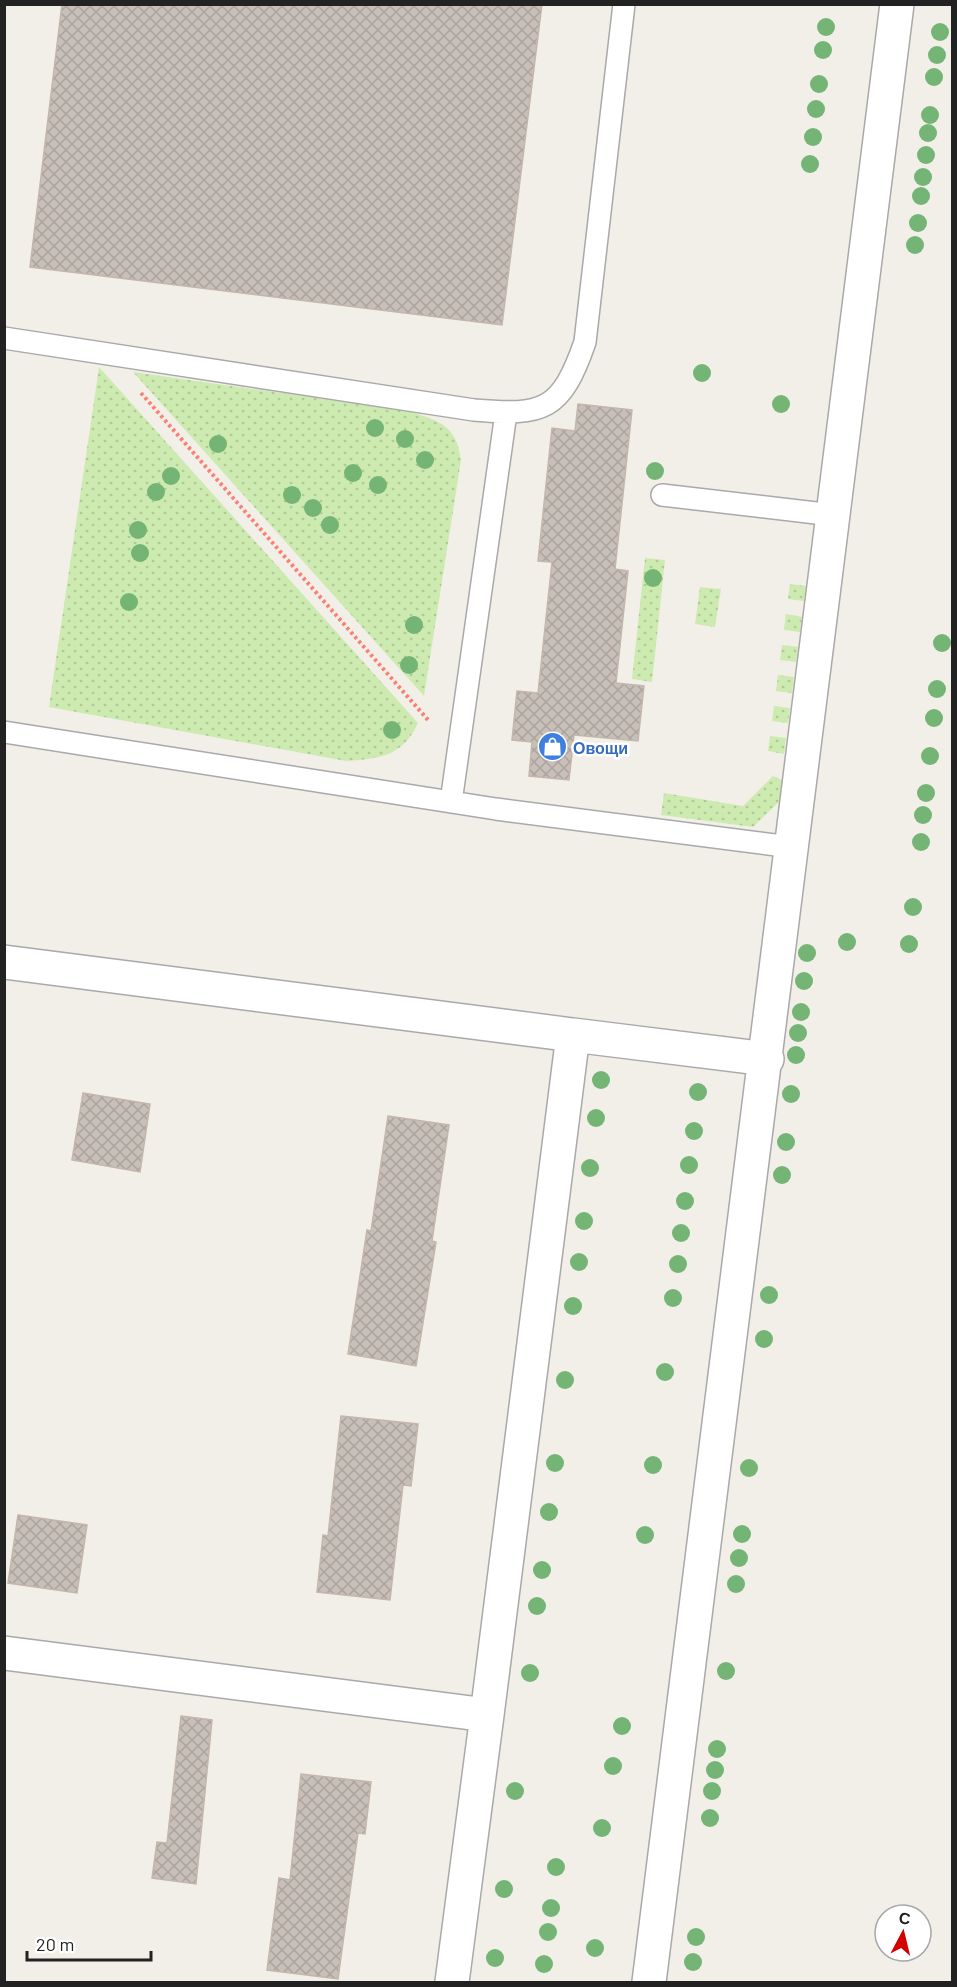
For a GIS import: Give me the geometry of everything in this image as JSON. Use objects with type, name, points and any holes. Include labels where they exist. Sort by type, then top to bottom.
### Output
[{"type":"street","points":[[649,1983],[767,1059],[791,848],[897,4]]},
{"type":"street","points":[[4,962],[767,1059]]},
{"type":"street","points":[[452,1983],[573,1035]]},
{"type":"street","points":[[4,1653],[487,1714]]},
{"type":"lane","points":[[4,338],[474,410],[506,412],[538,408],[555,398],[568,385],[585,342],[624,4]]},
{"type":"lane","points":[[450,802],[506,412]]},
{"type":"lane","points":[[662,495],[833,515]]},
{"type":"lane","points":[[4,732],[450,802],[791,848]]},
{"type":"path","points":[[107,354],[457,753]]},
{"type":"green space","points":[[99,367],[418,723],[412,734],[398,749],[380,757],[346,761],[49,707]]},
{"type":"green space","points":[[133,372],[409,411],[438,422],[451,432],[459,448],[461,460],[424,696]]},
{"type":"green space","points":[[645,558],[665,560],[652,682],[632,679]]},
{"type":"green space","points":[[790,584],[806,586],[804,601],[788,599]]},
{"type":"green space","points":[[700,587],[721,589],[715,627],[695,624]]},
{"type":"green space","points":[[786,614],[802,617],[800,632],[784,630]]},
{"type":"green space","points":[[782,645],[798,647],[796,662],[780,660]]},
{"type":"green space","points":[[778,675],[794,677],[792,693],[776,691]]},
{"type":"green space","points":[[774,706],[790,708],[788,723],[772,721]]},
{"type":"green space","points":[[770,736],[786,738],[784,754],[768,751]]},
{"type":"green space","points":[[773,776],[795,786],[753,827],[661,815],[664,793],[743,806]]},
{"type":"building","points":[[62,4],[542,4],[502,325],[30,267]]},
{"type":"building","points":[[578,404],[632,410],[615,569],[628,571],[616,683],[644,686],[638,741],[574,735],[569,780],[529,776],[532,742],[512,740],[517,691],[538,693],[552,562],[538,561],[552,428],[575,431]]},
{"type":"building","points":[[83,1093],[150,1104],[140,1172],[72,1160]]},
{"type":"building","points":[[388,1116],[449,1125],[432,1241],[436,1242],[416,1366],[348,1354],[367,1230],[371,1231]]},
{"type":"building","points":[[341,1416],[418,1424],[411,1486],[403,1485],[390,1600],[317,1592],[323,1535],[328,1536]]},
{"type":"building","points":[[18,1515],[87,1525],[77,1593],[8,1583]]},
{"type":"building","points":[[181,1716],[212,1720],[196,1884],[152,1878],[157,1842],[167,1843]]},
{"type":"building","points":[[301,1774],[371,1782],[365,1834],[358,1833],[338,1979],[267,1970],[279,1878],[290,1880]]},
{"type":"place","name":"Овощи","points":[[552,747]]}]
